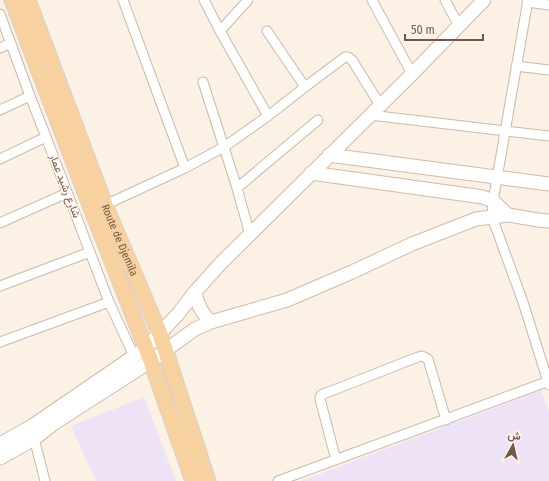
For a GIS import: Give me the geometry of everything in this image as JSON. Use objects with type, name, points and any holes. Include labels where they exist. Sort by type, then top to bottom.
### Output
[{"type":"main road","points":[[12,0],[144,355],[193,481]]},
{"type":"main road","name":"Route de Djemila","points":[[28,0],[105,206],[166,350],[208,481]]},
{"type":"street","points":[[123,0],[185,168]]},
{"type":"street","points":[[204,0],[268,116]]},
{"type":"street","points":[[220,31],[248,0]]},
{"type":"street","points":[[372,0],[412,74]]},
{"type":"street","points":[[445,0],[458,26]]},
{"type":"street","points":[[0,444],[53,424],[144,355],[195,292],[220,264],[412,74],[484,0]]},
{"type":"street","points":[[278,481],[548,383],[523,302],[492,217],[493,202],[527,1],[549,5]]},
{"type":"street","name":"شارع رشيد عمار","points":[[0,14],[109,302],[144,355]]},
{"type":"street","points":[[267,31],[305,87]]},
{"type":"street","points":[[0,48],[11,43]]},
{"type":"street","points":[[105,206],[185,168],[224,147],[268,116],[345,57],[352,60],[380,105]]},
{"type":"street","points":[[516,66],[549,70]]},
{"type":"street","points":[[204,82],[250,235]]},
{"type":"street","points":[[0,110],[30,96]]},
{"type":"street","points":[[370,115],[549,136]]},
{"type":"street","points":[[237,188],[318,120]]},
{"type":"street","points":[[0,159],[46,137]]},
{"type":"street","points":[[329,155],[549,184]]},
{"type":"street","points":[[311,173],[478,196],[493,202],[508,215]]},
{"type":"street","points":[[0,223],[68,193]]},
{"type":"street","points":[[0,458],[33,432],[144,355],[166,350],[194,329],[211,322],[287,300],[412,244],[452,227],[476,219],[508,215],[549,221]]},
{"type":"street","points":[[0,286],[90,252]]},
{"type":"street","points":[[195,292],[196,300],[202,313],[211,322]]},
{"type":"street","points":[[0,342],[109,302]]},
{"type":"street","points":[[336,460],[320,398],[321,395],[418,357],[422,356],[428,359],[446,420]]},
{"type":"street","points":[[33,432],[45,481]]},
{"type":"shaded area","points":[[541,390],[549,412],[549,481],[301,481]]},
{"type":"shaded area","points":[[144,397],[176,481],[96,481],[71,426]]}]
